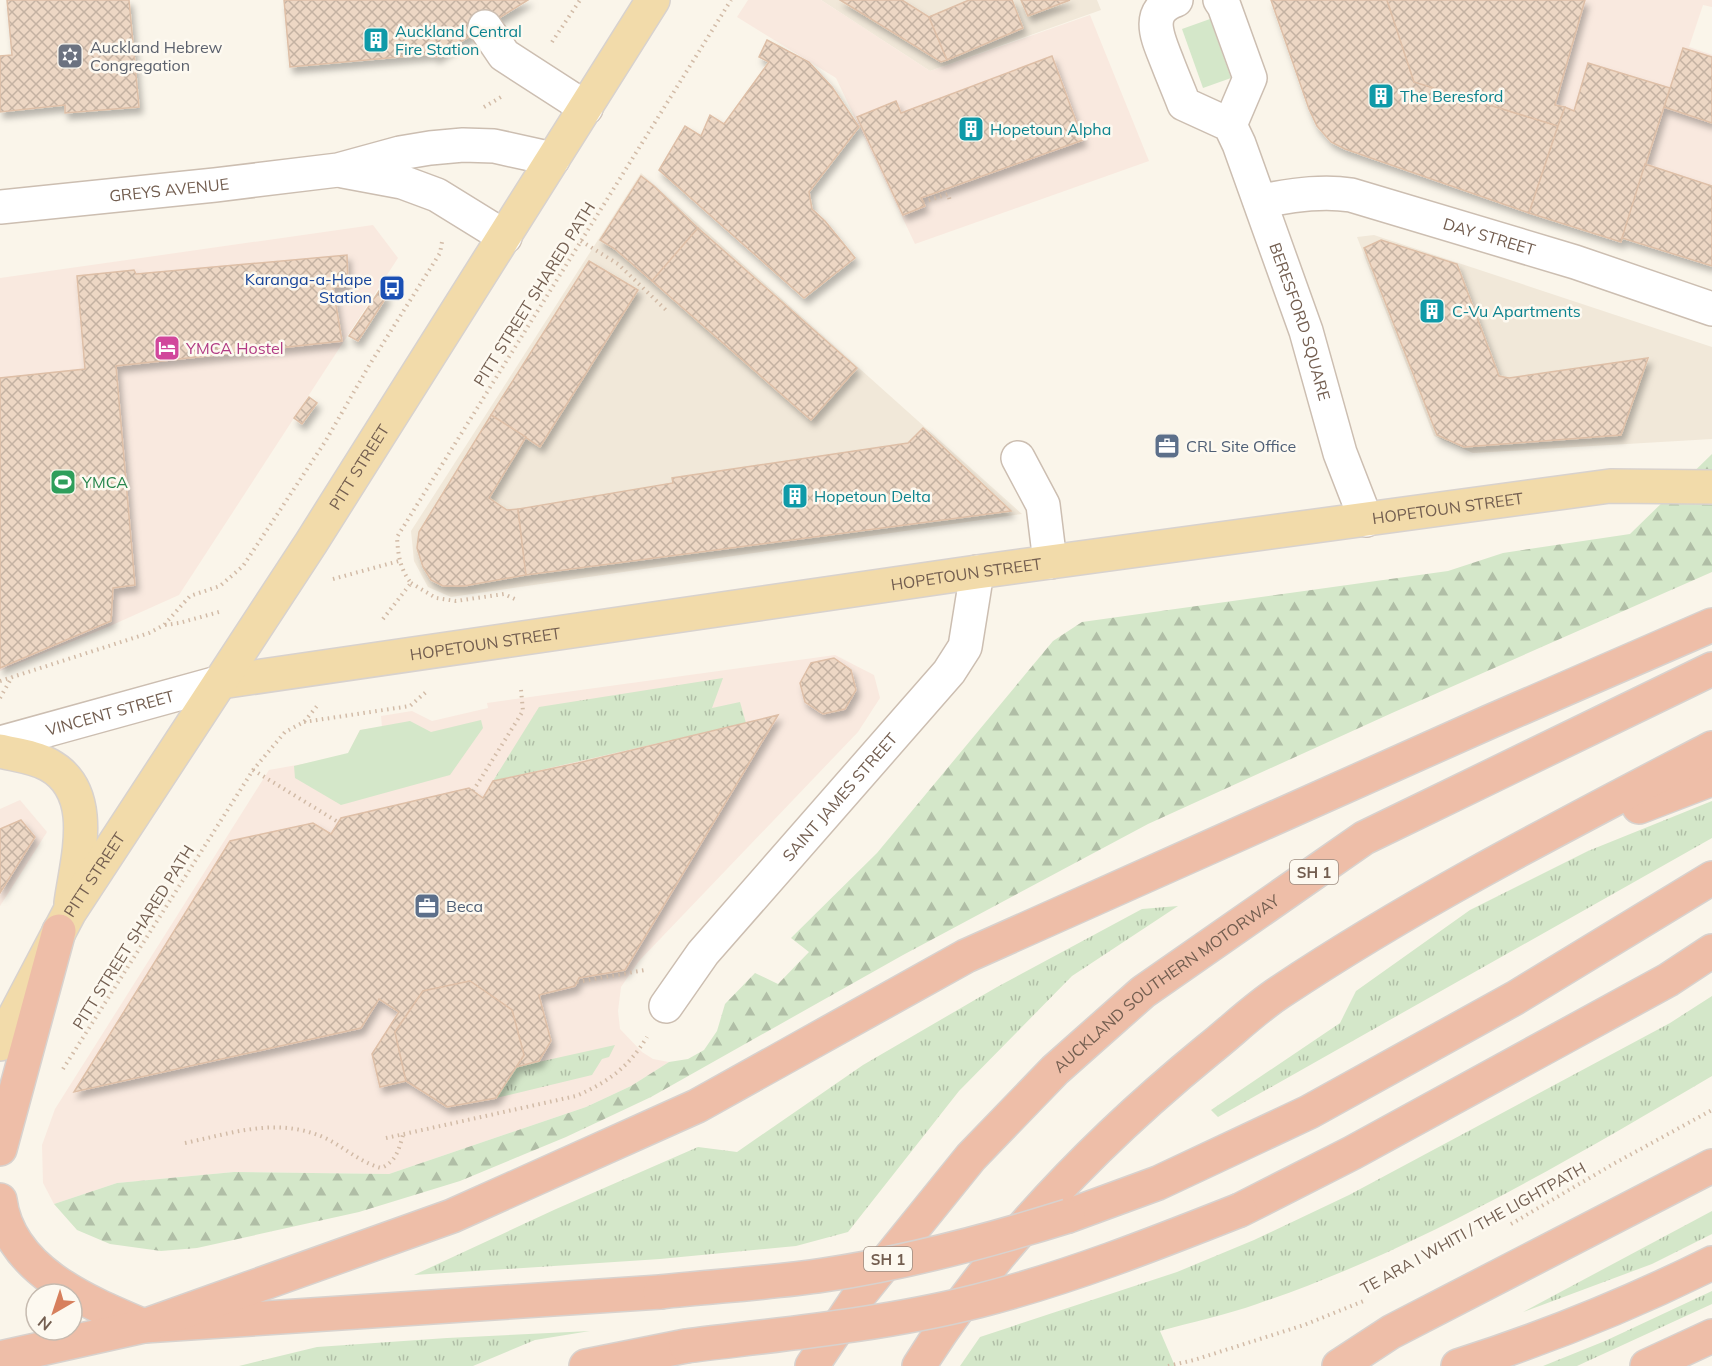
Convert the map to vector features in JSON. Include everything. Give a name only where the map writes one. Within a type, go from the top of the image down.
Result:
[{"type":"highway","points":[[0,1358],[144,1326],[452,1216],[697,1106],[966,956],[1490,722],[1712,626]]},
{"type":"highway","name":"AUCKLAND SOUTHERN MOTORWAY","points":[[812,1366],[861,1293],[971,1157],[1054,1070],[1143,992],[1364,838],[1712,669]]},
{"type":"highway","points":[[920,1366],[936,1338],[1003,1251],[1094,1150],[1184,1070],[1277,993],[1484,867],[1712,748]]},
{"type":"highway","points":[[1484,867],[1712,778]]},
{"type":"highway","points":[[0,1200],[8,1229],[18,1246],[36,1267],[99,1307],[144,1326],[660,1292],[824,1275],[914,1258],[990,1239],[1068,1216],[1158,1183],[1309,1112],[1515,998],[1712,878]]},
{"type":"highway","points":[[0,1149],[64,922]]},
{"type":"highway","points":[[586,1366],[686,1346],[863,1324],[978,1301],[1118,1258],[1240,1210],[1352,1153],[1668,980],[1712,951]]},
{"type":"highway","points":[[1339,1366],[1391,1332],[1712,1166]]},
{"type":"highway","points":[[1458,1366],[1521,1346],[1642,1296],[1712,1263]]},
{"type":"highway","points":[[1647,1366],[1712,1336]]},
{"type":"main road","name":"PITT STREET","points":[[0,1044],[64,922],[221,682],[653,0]]},
{"type":"main road","name":"HOPETOUN STREET","points":[[221,682],[977,572],[1610,486],[1712,487]]},
{"type":"main road","points":[[0,751],[50,765],[71,784],[78,802],[81,830],[64,922]]},
{"type":"main road","name":"PITT STREET","points":[[0,999],[64,922]]},
{"type":"street","points":[[1176,0],[1165,4],[1159,13],[1155,32],[1184,104],[1230,125],[1250,78],[1220,0]]},
{"type":"street","points":[[485,27],[504,55],[586,108]]},
{"type":"street","name":"BERESFORD SQUARE","points":[[1230,125],[1306,330],[1340,453],[1366,520]]},
{"type":"street","name":"GREYS AVENUE","points":[[0,207],[338,170],[400,153],[463,145],[494,146],[554,159]]},
{"type":"street","name":"GREYS AVENUE","points":[[338,170],[402,182],[437,195],[505,237]]},
{"type":"street","name":"DAY STREET","points":[[1260,201],[1311,192],[1351,195],[1575,262],[1712,309]]},
{"type":"street","points":[[1018,458],[1043,505],[1050,562]]},
{"type":"street","name":"SAINT JAMES STREET","points":[[666,1006],[699,960],[949,672],[965,647],[977,572]]},
{"type":"street","name":"VINCENT STREET","points":[[0,743],[221,682]]},
{"type":"path","name":"PITT STREET SHARED PATH","points":[[399,561],[397,537],[731,0]]},
{"type":"path","points":[[923,202],[948,194],[950,201]]},
{"type":"path","points":[[0,681],[149,633],[164,625],[190,596],[220,586],[243,566],[325,442],[370,364],[440,253],[442,238]]},
{"type":"path","points":[[581,241],[618,264],[667,311]]},
{"type":"path","points":[[377,567],[399,561],[403,573],[411,583],[436,598],[456,601],[504,594]]},
{"type":"path","points":[[396,603],[411,583]]},
{"type":"path","points":[[164,625],[179,623]]},
{"type":"path","points":[[0,698],[12,677]]},
{"type":"path","points":[[472,791],[523,711],[521,690]]},
{"type":"path","points":[[304,722],[410,706]]},
{"type":"path","name":"PITT STREET SHARED PATH","points":[[58,1077],[254,770],[285,732],[304,722],[316,707]]},
{"type":"path","points":[[254,770],[338,822]]},
{"type":"path","points":[[577,982],[699,960]]},
{"type":"path","points":[[386,1138],[576,1096],[597,1087],[627,1066],[666,1006]]},
{"type":"path","name":"TE ARA I WHITI / THE LIGHTPATH","points":[[1503,1228],[1712,1110]]},
{"type":"path","points":[[185,1143],[263,1126],[301,1129],[325,1138],[381,1168],[393,1160],[403,1135]]},
{"type":"path","name":"TE ARA I WHITI / THE LIGHTPATH","points":[[1168,1366],[1304,1325],[1368,1299]]},
{"type":"shaded area","points":[[748,0],[821,0],[930,71],[1090,15],[1149,161],[915,244],[836,78],[737,17]]},
{"type":"shaded area","points":[[821,0],[1097,0],[1101,10],[930,71]]},
{"type":"shaded area","points":[[1271,0],[1712,0],[1712,7],[1703,5],[1689,47],[1712,55],[1712,266]]},
{"type":"shaded area","points":[[641,173],[1022,514],[451,597],[428,587],[414,561],[411,531]]},
{"type":"shaded area","points":[[373,225],[398,258],[179,595],[0,671],[0,278]]},
{"type":"shaded area","points":[[1374,235],[1712,347],[1712,439],[1473,453],[1434,436],[1357,237]]},
{"type":"shaded area","points":[[835,655],[874,675],[880,698],[858,732],[639,961],[621,987],[618,1011],[620,1029],[642,1052],[653,1059],[669,1062],[631,1086],[586,1107],[389,1174],[234,1172],[117,1183],[54,1204],[43,1183],[42,1145],[55,1109],[269,770],[347,756],[360,730],[382,727],[381,716],[412,711],[432,721],[488,708],[487,703]]},
{"type":"shaded area","points":[[20,800],[47,832],[0,906],[0,809]]},
{"type":"green space","points":[[1210,19],[1231,78],[1203,88],[1182,29]]},
{"type":"green space","points":[[1712,454],[1712,572],[1392,713],[1148,824],[903,955],[651,1097],[566,1137],[460,1181],[359,1212],[197,1248],[161,1251],[110,1244],[77,1230],[54,1204],[117,1183],[234,1172],[389,1174],[586,1107],[631,1086],[669,1062],[688,1059],[704,1050],[717,1031],[725,1004],[755,973],[778,984],[809,952],[791,938],[877,853],[1053,641],[1082,622],[1448,571],[1503,553],[1630,534]]},
{"type":"green space","points":[[723,678],[712,708],[740,702],[746,723],[493,781],[539,707]]},
{"type":"green space","points":[[481,720],[483,728],[450,775],[341,805],[295,778],[294,766],[348,753],[360,730],[410,721],[431,732]]},
{"type":"green space","points":[[1712,801],[1712,838],[1218,1117],[1211,1110],[1340,1023],[1356,991],[1470,910],[1588,851]]},
{"type":"green space","points":[[1178,906],[1072,976],[959,1091],[848,1232],[796,1246],[660,1259],[414,1275],[556,1209],[698,1147],[737,1152],[863,1065],[997,987],[1142,909]]},
{"type":"green space","points":[[1712,996],[1712,1076],[1603,1140],[1490,1202],[1375,1258],[1257,1304],[1160,1331],[1175,1366],[960,1366],[980,1337],[1177,1272],[1254,1240],[1349,1195],[1670,1023]]},
{"type":"green space","points":[[615,1045],[609,1057],[602,1059],[592,1075],[496,1098],[516,1067]]},
{"type":"green space","points":[[1712,1211],[1712,1234],[1652,1264],[1523,1312]]},
{"type":"green space","points":[[1712,1291],[1712,1304],[1577,1366],[1543,1366],[1605,1341]]},
{"type":"green space","points":[[590,1331],[535,1340],[473,1366],[239,1366],[317,1347]]},
{"type":"building","name":"Auckland Hebrew Congregation","points":[[7,0],[129,0],[139,107],[65,113],[65,105],[0,112],[0,56],[12,55]]},
{"type":"building","name":"Auckland Central Fire Station","points":[[284,0],[528,0],[436,57],[432,54],[290,67]]},
{"type":"building","points":[[840,0],[902,0],[929,17],[947,60],[941,62]]},
{"type":"building","points":[[969,0],[1012,0],[1023,28],[947,60],[929,17]]},
{"type":"building","points":[[1021,0],[1070,0],[1028,16]]},
{"type":"building","name":"The Beresford","points":[[1271,0],[1387,0],[1414,82],[1558,126],[1529,213],[1345,149],[1331,142],[1317,126],[1309,109]]},
{"type":"building","points":[[1387,0],[1585,0],[1555,105],[1565,107],[1558,126],[1414,82]]},
{"type":"building","points":[[767,40],[809,62],[832,87],[859,127],[809,192],[812,209],[825,221],[855,258],[804,298],[659,170],[685,126],[701,136],[710,115],[724,124],[769,62],[759,57]]},
{"type":"building","points":[[1683,48],[1712,57],[1712,123],[1664,107]]},
{"type":"building","name":"Hopetoun Alpha","points":[[1052,56],[1083,140],[921,198],[925,206],[903,215],[857,117],[896,101],[901,113]]},
{"type":"building","points":[[1588,63],[1670,88],[1621,242],[1529,213],[1565,107],[1574,111]]},
{"type":"building","points":[[1645,164],[1712,186],[1712,266],[1622,238]]},
{"type":"building","points":[[641,176],[698,228],[652,281],[615,249],[600,240]]},
{"type":"building","points":[[698,228],[857,368],[811,420],[652,281]]},
{"type":"building","name":"C-Vu Apartments","points":[[1381,240],[1457,264],[1499,376],[1509,378],[1648,358],[1621,435],[1464,447],[1437,435],[1364,248]]},
{"type":"building","name":"YMCA","points":[[347,255],[348,286],[333,287],[342,341],[116,366],[135,585],[113,588],[111,621],[0,668],[0,378],[85,369],[77,276],[134,270],[136,274]]},
{"type":"building","points":[[589,261],[638,290],[540,447],[491,415]]},
{"type":"building","points":[[379,291],[387,296],[358,341],[349,336]]},
{"type":"building","points":[[309,397],[317,403],[302,424],[294,418]]},
{"type":"building","points":[[491,415],[526,437],[489,498],[507,510],[518,509],[526,575],[464,586],[443,586],[431,580],[423,567],[417,548],[419,532]]},
{"type":"building","name":"Hopetoun Delta","points":[[923,428],[1011,511],[526,575],[518,509],[673,483],[672,478],[908,443]]},
{"type":"building","points":[[834,658],[851,670],[856,690],[845,709],[823,714],[805,702],[800,683],[811,663]]},
{"type":"building","name":"Beca","points":[[778,715],[625,970],[579,978],[575,986],[539,995],[551,1041],[539,1061],[516,1067],[524,1055],[512,1010],[470,981],[423,991],[395,1032],[406,1081],[380,1087],[372,1054],[399,1012],[379,999],[361,1028],[74,1092],[230,841],[313,823],[331,834],[341,818],[469,788],[483,798],[493,781]]},
{"type":"building","points":[[21,820],[35,837],[0,893],[0,829]]},
{"type":"building","points":[[470,981],[512,1010],[524,1055],[496,1098],[447,1107],[406,1081],[395,1032],[423,991]]},
{"type":"place","name":"Auckland Central Fire Station","points":[[376,40]]},
{"type":"place","name":"Auckland Hebrew Congregation","points":[[70,56]]},
{"type":"place","name":"The Beresford","points":[[1381,96]]},
{"type":"place","name":"Hopetoun Alpha","points":[[971,129]]},
{"type":"place","name":"Karanga-a-Hape Station","points":[[392,288]]},
{"type":"place","name":"C-Vu Apartments","points":[[1432,311]]},
{"type":"place","name":"YMCA Hostel","points":[[167,348]]},
{"type":"place","name":"CRL Site Office","points":[[1167,446]]},
{"type":"place","name":"YMCA","points":[[63,482]]},
{"type":"place","name":"Hopetoun Delta","points":[[795,496]]},
{"type":"place","name":"Beca","points":[[427,906]]}]
